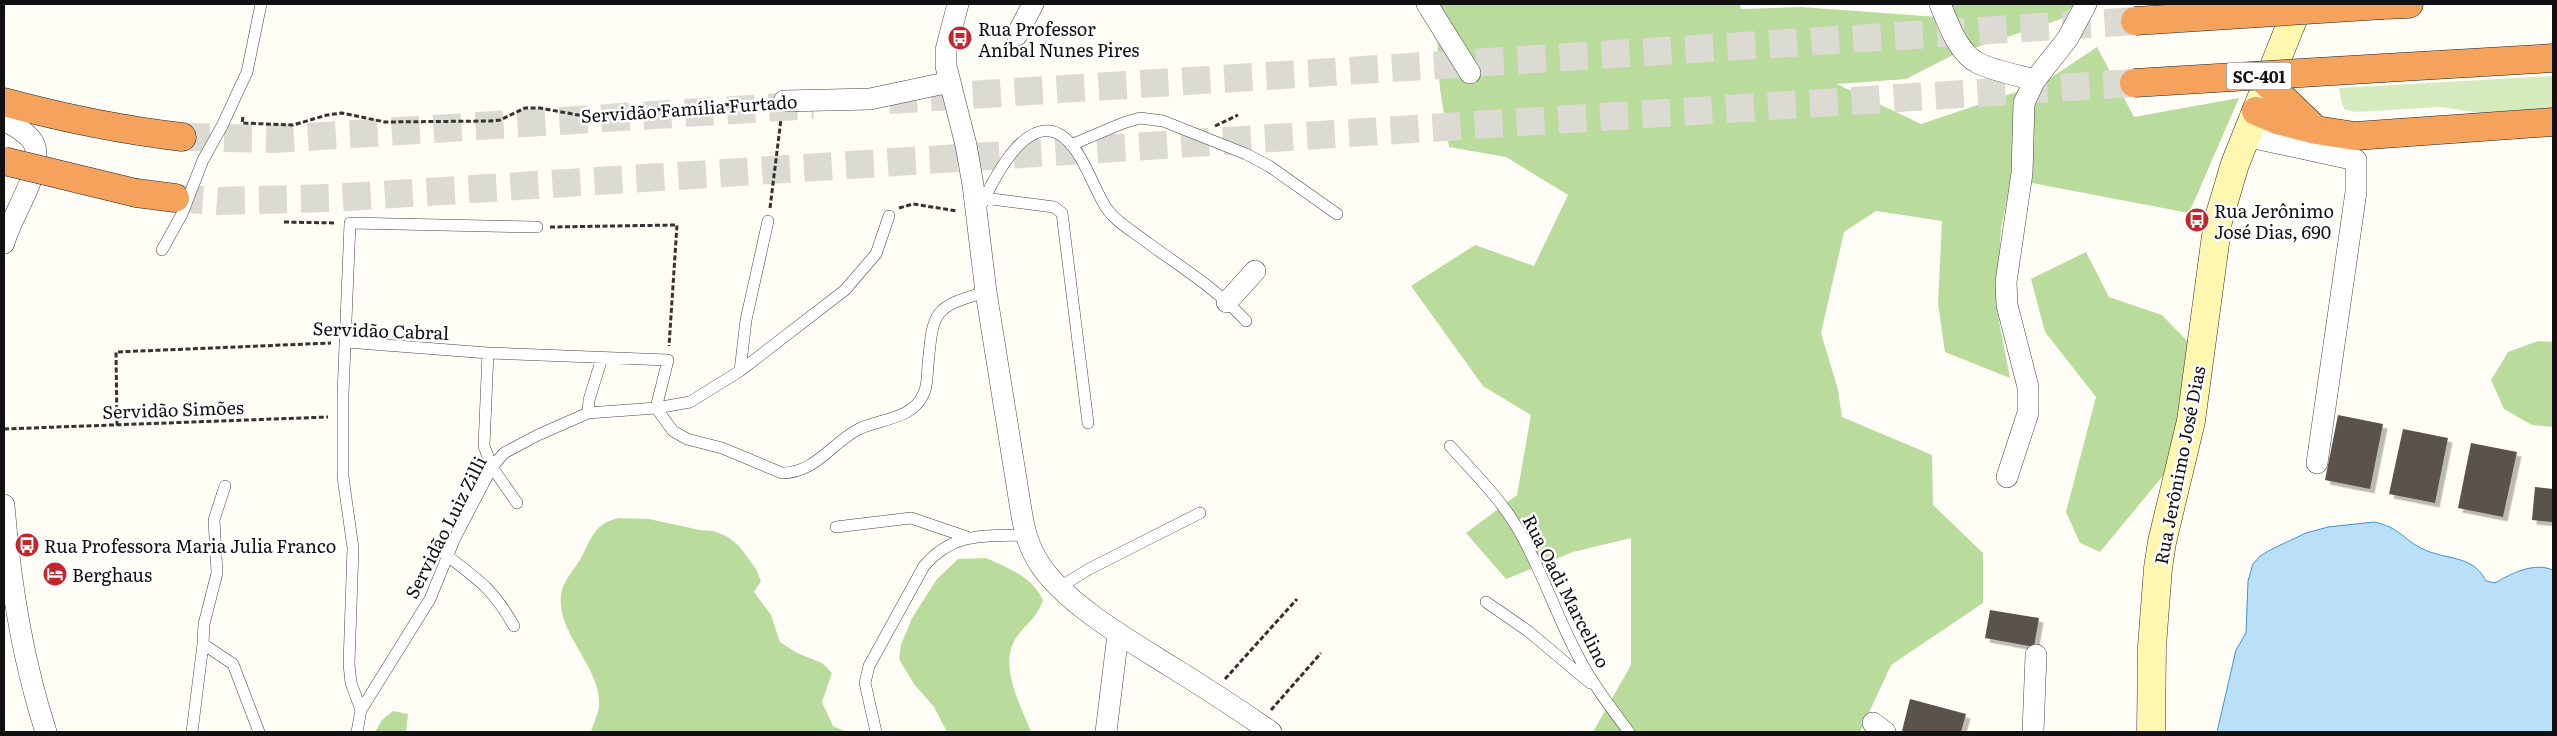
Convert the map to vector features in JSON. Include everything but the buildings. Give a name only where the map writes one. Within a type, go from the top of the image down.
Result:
[{"type":"highway","points":[[2135,21],[2396,5]]},
{"type":"highway","name":"SC-401","points":[[2134,83],[2553,58]]},
{"type":"highway","points":[[2267,82],[2316,130]]},
{"type":"highway","points":[[4,102],[53,116],[140,132],[182,137]]},
{"type":"highway","points":[[2256,111],[2316,130],[2356,148],[2553,122]]},
{"type":"highway","points":[[4,161],[136,192],[175,198]]},
{"type":"main road","name":"Rua Jerônimo José Dias","points":[[2151,732],[2152,646],[2162,542],[2191,421],[2218,221],[2245,136],[2299,4]]},
{"type":"street","points":[[958,4],[946,50],[946,66],[981,206],[986,292],[1025,535],[1039,564],[1060,587],[1118,634],[1213,692],[1265,728]]},
{"type":"street","points":[[1017,36],[1033,4]]},
{"type":"street","points":[[1427,4],[1470,73]]},
{"type":"street","points":[[1940,4],[1955,37],[1969,56],[1978,63],[2035,80]]},
{"type":"street","points":[[2007,478],[2028,413],[2028,387],[2007,305],[2006,282],[2022,174],[2024,102],[2035,80],[2068,38],[2086,4]]},
{"type":"street","name":"Servidão Família Furtado","points":[[784,101],[870,99],[950,82]]},
{"type":"street","points":[[4,120],[19,129],[33,143],[38,158],[35,169],[7,230],[4,242]]},
{"type":"street","points":[[2245,136],[2356,148],[2356,192],[2317,463]]},
{"type":"street","points":[[1227,302],[1255,271]]},
{"type":"street","points":[[4,505],[8,548],[24,656],[46,732]]},
{"type":"street","points":[[1106,732],[1118,634]]},
{"type":"street","points":[[2033,732],[2036,656]]},
{"type":"lane","points":[[162,250],[182,214],[203,160],[222,126],[247,72],[261,4]]},
{"type":"lane","points":[[1071,145],[1123,123],[1140,118],[1163,121],[1246,154],[1269,166],[1337,214]]},
{"type":"lane","points":[[1088,423],[1062,213],[1054,207],[981,206],[1001,169],[1022,142],[1030,136],[1049,131],[1060,134],[1071,145],[1092,179],[1099,196],[1114,218],[1227,302],[1246,321]]},
{"type":"lane","name":"Servidão Luiz Zilli","points":[[357,732],[361,710],[430,599],[446,555],[492,467],[504,452],[588,413],[656,408],[690,402],[740,371],[845,290],[876,254],[889,216]]},
{"type":"lane","points":[[740,371],[746,320],[768,220]]},
{"type":"lane","points":[[361,710],[352,683],[349,664],[353,548],[343,477],[350,223],[537,227]]},
{"type":"lane","points":[[668,360],[656,408],[673,431],[687,438],[722,448],[782,473],[793,473],[826,455],[858,429],[893,418],[913,406],[923,397],[927,384],[932,326],[937,315],[953,302],[986,292]]},
{"type":"lane","name":"Servidão Cabral","points":[[346,342],[488,352],[668,360]]},
{"type":"lane","points":[[488,352],[484,446],[492,467],[517,503]]},
{"type":"lane","points":[[588,413],[589,400],[602,358]]},
{"type":"lane","name":"Rua Oadi Marcelino","points":[[1450,446],[1504,507],[1517,527],[1536,560],[1578,656],[1597,688],[1630,732]]},
{"type":"lane","points":[[192,732],[204,624],[217,573],[214,520],[225,486]]},
{"type":"lane","points":[[1060,587],[1089,569],[1200,513]]},
{"type":"lane","points":[[836,528],[911,518],[968,537],[1025,535]]},
{"type":"lane","points":[[876,732],[865,683],[869,666],[924,566],[934,554],[968,537]]},
{"type":"lane","points":[[446,555],[487,586],[501,603],[514,626]]},
{"type":"lane","points":[[1486,602],[1528,631],[1597,688]]},
{"type":"lane","points":[[203,644],[233,664],[259,732]]},
{"type":"path","name":"Servidão Família Furtado","points":[[243,114],[242,123],[272,125],[293,125],[342,113],[385,122],[490,121],[500,120],[525,108],[540,108],[578,115],[784,101]]},
{"type":"path","points":[[768,220],[784,101]]},
{"type":"path","points":[[889,216],[894,210],[913,204],[981,206]]},
{"type":"path","points":[[284,222],[350,223]]},
{"type":"path","points":[[537,227],[677,225],[668,360]]},
{"type":"path","name":"Servidão Cabral","points":[[117,425],[116,352],[346,342]]},
{"type":"path","name":"Servidão Simões","points":[[4,429],[344,417]]},
{"type":"path","points":[[1213,692],[1297,599]]},
{"type":"path","points":[[1265,728],[1321,653]]},
{"type":"green space","points":[[1430,4],[1740,4],[1741,9],[1801,7],[1938,17],[1937,4],[2075,4],[2061,19],[1953,55],[1906,79],[1837,84],[1921,124],[2043,83],[2097,47],[2134,117],[2239,98],[2189,213],[2011,179],[2001,229],[1996,305],[2010,378],[1945,352],[1938,304],[1942,221],[1876,211],[1844,232],[1821,333],[1838,390],[1842,417],[1932,455],[1933,505],[1983,553],[1983,603],[1891,665],[1860,732],[1593,732],[1631,665],[1631,538],[1573,552],[1506,579],[1466,533],[1517,495],[1531,415],[1483,386],[1411,286],[1475,245],[1534,266],[1568,195],[1506,157],[1449,147],[1440,89],[1436,17]]},
{"type":"green space","points":[[2553,76],[2553,108],[2482,113],[2440,107],[2356,112],[2345,110],[2339,88]]},
{"type":"green space","points":[[2086,252],[2109,297],[2162,315],[2191,345],[2176,460],[2100,552],[2080,543],[2066,512],[2096,397],[2045,332],[2031,279]]},
{"type":"green space","points":[[2538,341],[2553,342],[2553,427],[2532,425],[2504,409],[2491,380],[2508,352]]},
{"type":"green space","points":[[619,518],[649,519],[700,530],[714,531],[728,537],[739,546],[756,569],[761,581],[754,592],[771,615],[780,642],[797,653],[822,663],[832,673],[822,702],[833,726],[847,732],[591,732],[599,706],[598,691],[593,676],[569,632],[563,617],[561,602],[563,587],[596,531],[605,523]]},
{"type":"green space","points":[[986,558],[1026,579],[1043,600],[1034,617],[1016,638],[1009,660],[1013,685],[1031,732],[947,732],[934,707],[914,684],[899,659],[901,645],[912,618],[937,579],[958,559]]},
{"type":"green space","points":[[393,711],[408,714],[406,732],[375,732],[382,720]]},
{"type":"water","points":[[2374,522],[2390,527],[2425,550],[2470,564],[2480,571],[2486,581],[2495,583],[2516,572],[2531,568],[2538,567],[2553,570],[2553,732],[2217,732],[2236,650],[2246,633],[2248,581],[2253,564],[2260,556],[2306,533],[2328,527]]},
{"type":"tunnel","points":[[889,100],[2135,21]]},
{"type":"tunnel","points":[[175,198],[218,201],[332,198],[2134,83]]},
{"type":"tunnel","points":[[182,137],[274,139],[813,105]]},
{"type":"place","name":"Rua Professor Aníbal Nunes Pires","points":[[960,38]]},
{"type":"place","name":"Rua Jerônimo José Dias, 690","points":[[2197,220]]},
{"type":"place","name":"Rua Professora Maria Julia Franco","points":[[27,545]]},
{"type":"place","name":"Berghaus","points":[[55,574]]}]
